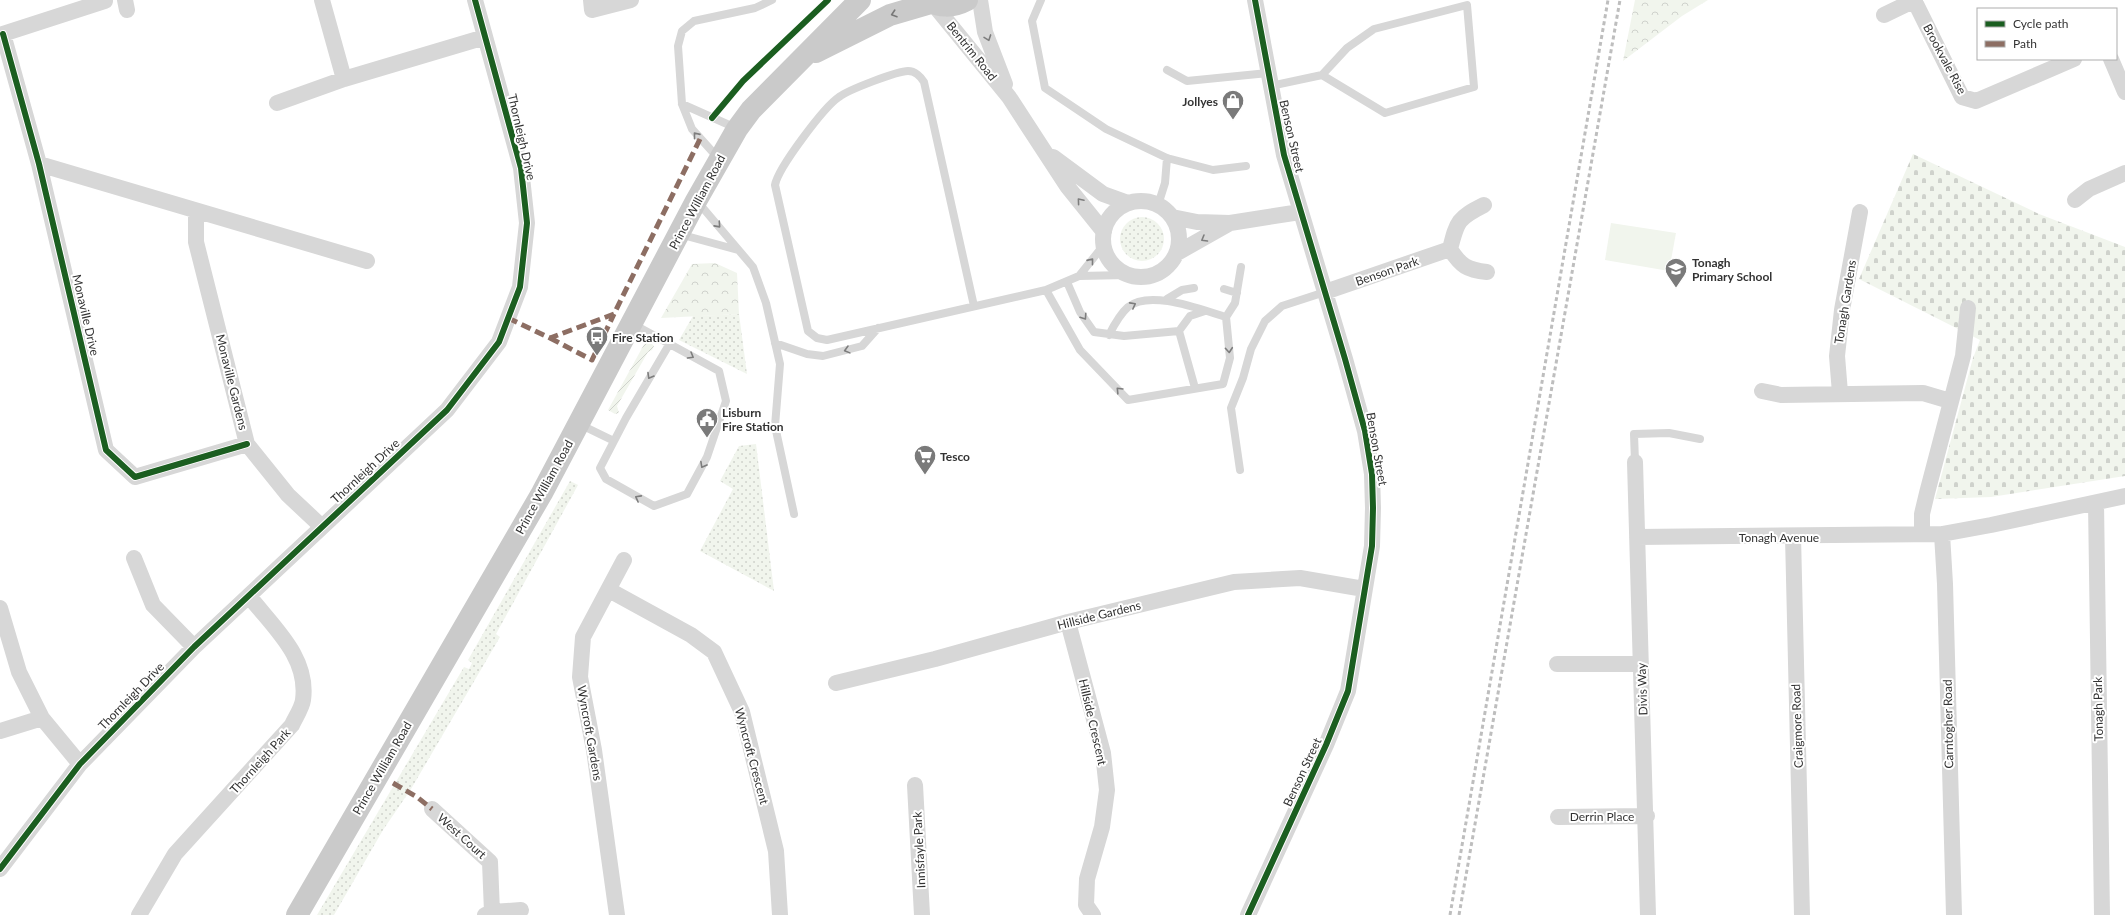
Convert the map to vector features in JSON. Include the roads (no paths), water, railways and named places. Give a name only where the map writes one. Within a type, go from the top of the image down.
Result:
[{"type":"main road","name":"Prince William Road","points":[[297,915],[538,500],[696,201],[737,129],[751,110],[860,0]]},
{"type":"main road","name":"Prince William Road","points":[[794,65],[826,46],[890,15],[930,3],[947,7],[967,0]]},
{"type":"street","points":[[322,0],[344,79]]},
{"type":"street","name":"Thornleigh Drive","points":[[0,869],[80,764],[194,647],[321,526],[447,410],[499,342],[520,286],[527,223],[521,168],[475,0]]},
{"type":"street","points":[[591,0],[592,10],[631,0]]},
{"type":"street","name":"Bentrim Road","points":[[980,0],[986,32],[1010,97]]},
{"type":"street","name":"Benson Street","points":[[1248,915],[1342,709],[1348,691],[1372,546],[1372,474],[1365,431],[1284,155],[1255,0]]},
{"type":"street","points":[[1884,15],[1915,0]]},
{"type":"street","name":"Brookvale Rise","points":[[1915,0],[1962,97],[1976,101],[2072,60]]},
{"type":"street","name":"Monaville Drive","points":[[105,1],[1,35],[39,164],[106,450],[135,477],[248,444]]},
{"type":"street","name":"Bentrim Road","points":[[930,3],[1010,97],[1103,239]]},
{"type":"street","points":[[277,103],[344,79],[485,37]]},
{"type":"street","points":[[2111,60],[2125,92]]},
{"type":"street","name":"Bentrim Road","points":[[1042,148],[1103,194],[1128,203]]},
{"type":"street","points":[[39,164],[367,261]]},
{"type":"street","points":[[2075,200],[2089,189],[2125,173]]},
{"type":"street","points":[[1177,253],[1179,234],[1172,217],[1158,205],[1148,202],[1128,203],[1117,210],[1108,220],[1103,239],[1108,258],[1116,268],[1127,275],[1139,278],[1151,277],[1166,268],[1177,253],[1230,223]]},
{"type":"street","points":[[1484,205],[1465,214],[1456,226],[1450,249],[1458,262],[1472,271],[1487,272]]},
{"type":"street","name":"Monaville Gardens","points":[[196,211],[196,242],[248,444],[288,495],[321,526]]},
{"type":"street","points":[[1172,217],[1197,222],[1230,223],[1300,212]]},
{"type":"street","name":"Tonagh Gardens","points":[[1840,393],[1837,356],[1842,310],[1860,212]]},
{"type":"street","name":"Benson Park","points":[[1325,292],[1450,249]]},
{"type":"street","points":[[1922,534],[1922,514],[1927,492],[1963,356],[1967,332],[1968,308]]},
{"type":"street","points":[[1762,391],[1781,395],[1923,393],[1950,401]]},
{"type":"street","name":"Divis Way","points":[[1634,462],[1648,915]]},
{"type":"street","name":"Tonagh Avenue","points":[[1637,537],[1942,534],[2125,496]]},
{"type":"street","name":"Tonagh Park","points":[[2096,503],[2102,915]]},
{"type":"street","name":"Carntogher Road","points":[[1942,534],[1945,584],[1954,915]]},
{"type":"street","name":"Craigmore Road","points":[[1793,536],[1802,915]]},
{"type":"street","points":[[134,558],[154,606],[194,647]]},
{"type":"street","name":"Wyncroft Gardens","points":[[617,915],[594,750],[580,677],[583,637],[624,560]]},
{"type":"street","name":"Hillside Gardens","points":[[836,683],[936,659],[1068,622],[1234,582],[1300,578],[1364,589]]},
{"type":"street","name":"Wyncroft Crescent","points":[[609,590],[692,635],[714,652],[742,712],[776,852],[780,915]]},
{"type":"street","name":"Thornleigh Park","points":[[139,915],[175,854],[292,725],[304,701],[303,673],[295,653],[249,596]]},
{"type":"street","points":[[0,608],[19,672],[42,718],[80,764]]},
{"type":"street","name":"Hillside Crescent","points":[[1068,622],[1103,753],[1107,790],[1102,827],[1087,879],[1086,905],[1093,915]]},
{"type":"street","points":[[1558,664],[1641,664]]},
{"type":"street","points":[[0,731],[42,718]]},
{"type":"street","name":"Innisfayle Park","points":[[915,785],[922,915]]},
{"type":"street","name":"West Court","points":[[432,809],[490,862],[488,914]]},
{"type":"street","name":"Derrin Place","points":[[1558,817],[1646,816]]},
{"type":"street","points":[[488,914],[521,910]]},
{"type":"lane","points":[[719,160],[692,129],[682,104],[678,46],[682,31],[694,21],[755,8],[772,0]]},
{"type":"lane","points":[[1041,0],[1032,21],[1045,88],[1106,129],[1167,158],[1213,170],[1246,166]]},
{"type":"lane","points":[[1167,70],[1188,81],[1269,79],[1322,75],[1385,113],[1474,87],[1467,5],[1374,29],[1347,48],[1322,75]]},
{"type":"lane","points":[[974,306],[924,82],[920,76],[908,71],[898,73],[848,92],[832,103],[780,170],[775,185],[808,330],[817,338],[827,340],[1046,290],[1079,276],[1127,275]]},
{"type":"lane","points":[[682,104],[737,129]]},
{"type":"lane","points":[[1158,205],[1165,183],[1167,158]]},
{"type":"lane","points":[[696,201],[753,267],[766,303],[780,364],[775,426],[794,514]]},
{"type":"lane","points":[[679,234],[738,250]]},
{"type":"lane","points":[[1079,276],[1103,239]]},
{"type":"lane","points":[[1046,290],[1080,350],[1128,400],[1223,384],[1230,358],[1226,317],[1235,303],[1241,267]]},
{"type":"lane","points":[[1067,282],[1080,312],[1094,332],[1124,336],[1179,331],[1190,316],[1205,311]]},
{"type":"lane","points":[[1167,299],[1182,290],[1194,288]]},
{"type":"lane","points":[[1224,289],[1237,293]]},
{"type":"lane","points":[[1240,470],[1231,408],[1243,378],[1251,349],[1265,321],[1282,306],[1325,292]]},
{"type":"lane","points":[[1109,335],[1129,307],[1138,302],[1167,299],[1226,317]]},
{"type":"lane","points":[[632,324],[670,343],[719,371],[726,401],[708,457],[687,494],[654,506],[606,479],[600,468],[670,343]]},
{"type":"lane","points":[[775,343],[807,354],[824,356],[862,346],[878,328]]},
{"type":"lane","points":[[1179,331],[1195,388]]},
{"type":"lane","points":[[579,424],[614,441]]},
{"type":"lane","points":[[1634,462],[1634,434],[1669,434],[1700,439]]},
{"type":"railway","points":[[1450,915],[1608,0]]},
{"type":"railway","points":[[1459,915],[1620,0]]},
{"type":"place","name":"Jollyes","points":[[1233,120]]},
{"type":"place","name":"Tonagh Primary School","points":[[1676,288]]},
{"type":"place","name":"Fire Station","points":[[597,356]]},
{"type":"place","name":"Lisburn Fire Station","points":[[707,438]]},
{"type":"place","name":"Tesco","points":[[925,476]]}]
